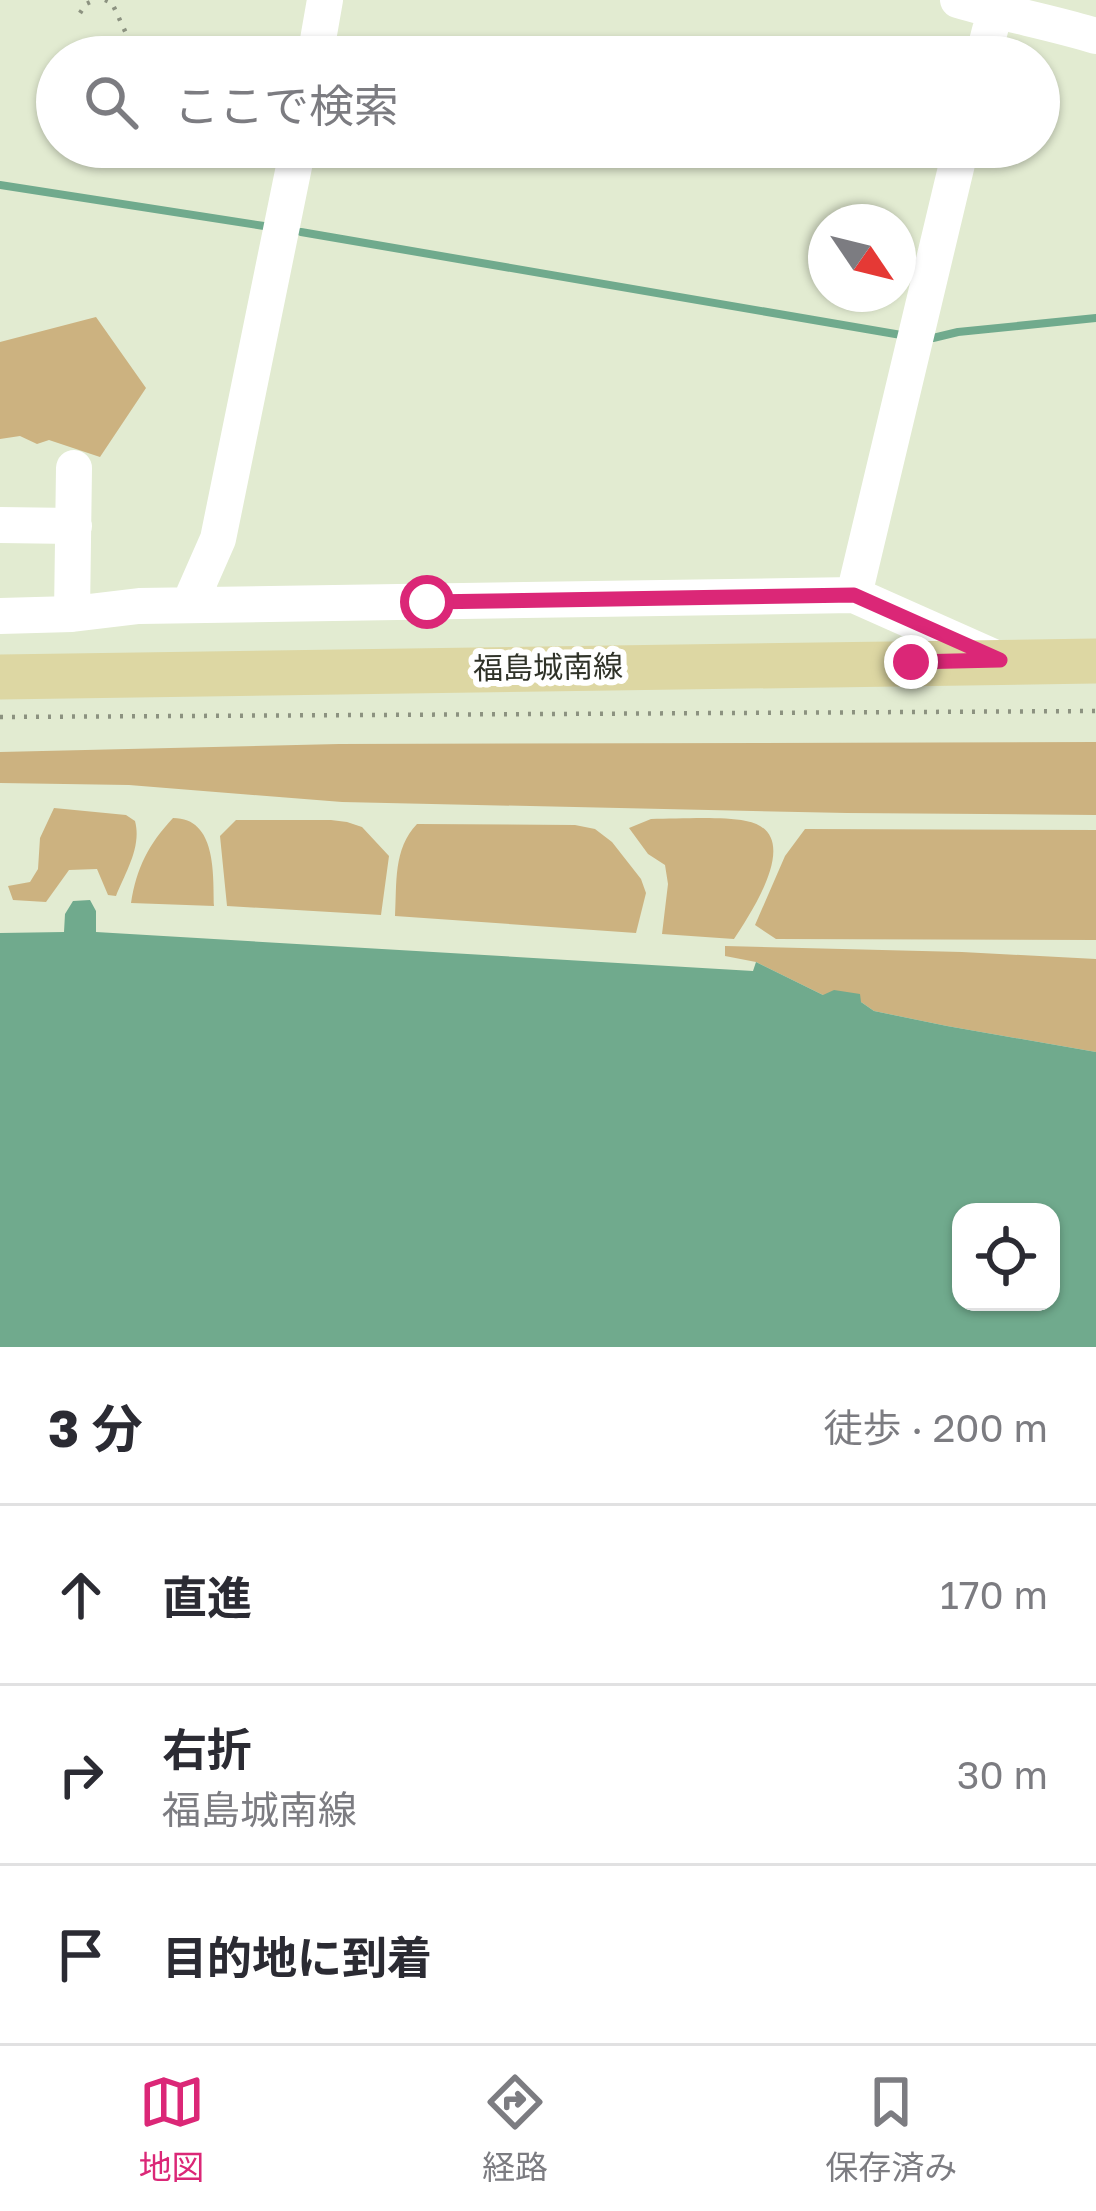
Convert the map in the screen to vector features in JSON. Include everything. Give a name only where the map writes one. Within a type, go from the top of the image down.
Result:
[{"type":"main road","name":"福島城南線","points":[[0,677],[1096,661]]},
{"type":"street","points":[[319,36],[325,0]]},
{"type":"street","points":[[958,0],[998,6],[1096,36]]},
{"type":"street","points":[[989,36],[998,6]]},
{"type":"street","points":[[189,605],[218,539],[294,168]]},
{"type":"street","points":[[854,595],[957,168]]},
{"type":"street","points":[[72,614],[74,468]]},
{"type":"street","points":[[0,525],[74,526]]},
{"type":"street","points":[[0,616],[139,606],[854,595],[1000,660]]},
{"type":"path","points":[[80,13],[95,0]]},
{"type":"path","points":[[105,0],[112,3],[127,36]]},
{"type":"path","points":[[0,717],[1096,711]]},
{"type":"shaded area","points":[[96,317],[146,388],[100,457],[49,440],[37,444],[20,436],[0,439],[0,342]]},
{"type":"shaded area","points":[[1096,742],[1096,815],[342,802],[129,785],[0,783],[0,752],[339,744]]},
{"type":"shaded area","points":[[54,808],[126,815],[135,821],[134,850],[116,896],[108,895],[97,869],[69,870],[46,902],[13,900],[8,886],[30,882],[38,869],[40,838]]},
{"type":"shaded area","points":[[173,818],[198,827],[205,838],[214,906],[131,903],[145,857]]},
{"type":"shaded area","points":[[651,819],[735,819],[763,828],[772,840],[769,874],[734,939],[662,934],[668,884],[665,865],[648,854],[629,828]]},
{"type":"shaded area","points":[[236,820],[331,820],[362,827],[389,856],[381,915],[227,906],[220,836]]},
{"type":"shaded area","points":[[417,824],[595,829],[612,842],[641,879],[646,893],[636,933],[395,916],[400,855]]},
{"type":"shaded area","points":[[805,829],[1096,830],[1096,940],[776,939],[755,925],[785,856]]},
{"type":"shaded area","points":[[90,900],[96,911],[96,932],[753,971],[756,962],[823,995],[834,990],[860,994],[861,1002],[874,1011],[1096,1052],[1096,1347],[0,1347],[0,933],[64,932],[65,914],[73,901]]},
{"type":"shaded area","points":[[725,946],[1096,959],[1096,1052],[874,1011],[861,1002],[823,995],[756,962],[725,956]]},
{"type":"waterway","points":[[0,185],[264,226]]},
{"type":"waterway","points":[[301,232],[907,336]]},
{"type":"waterway","points":[[933,338],[1096,318]]},
{"type":"route","points":[[427,602],[854,595],[1000,660],[911,662]]}]
